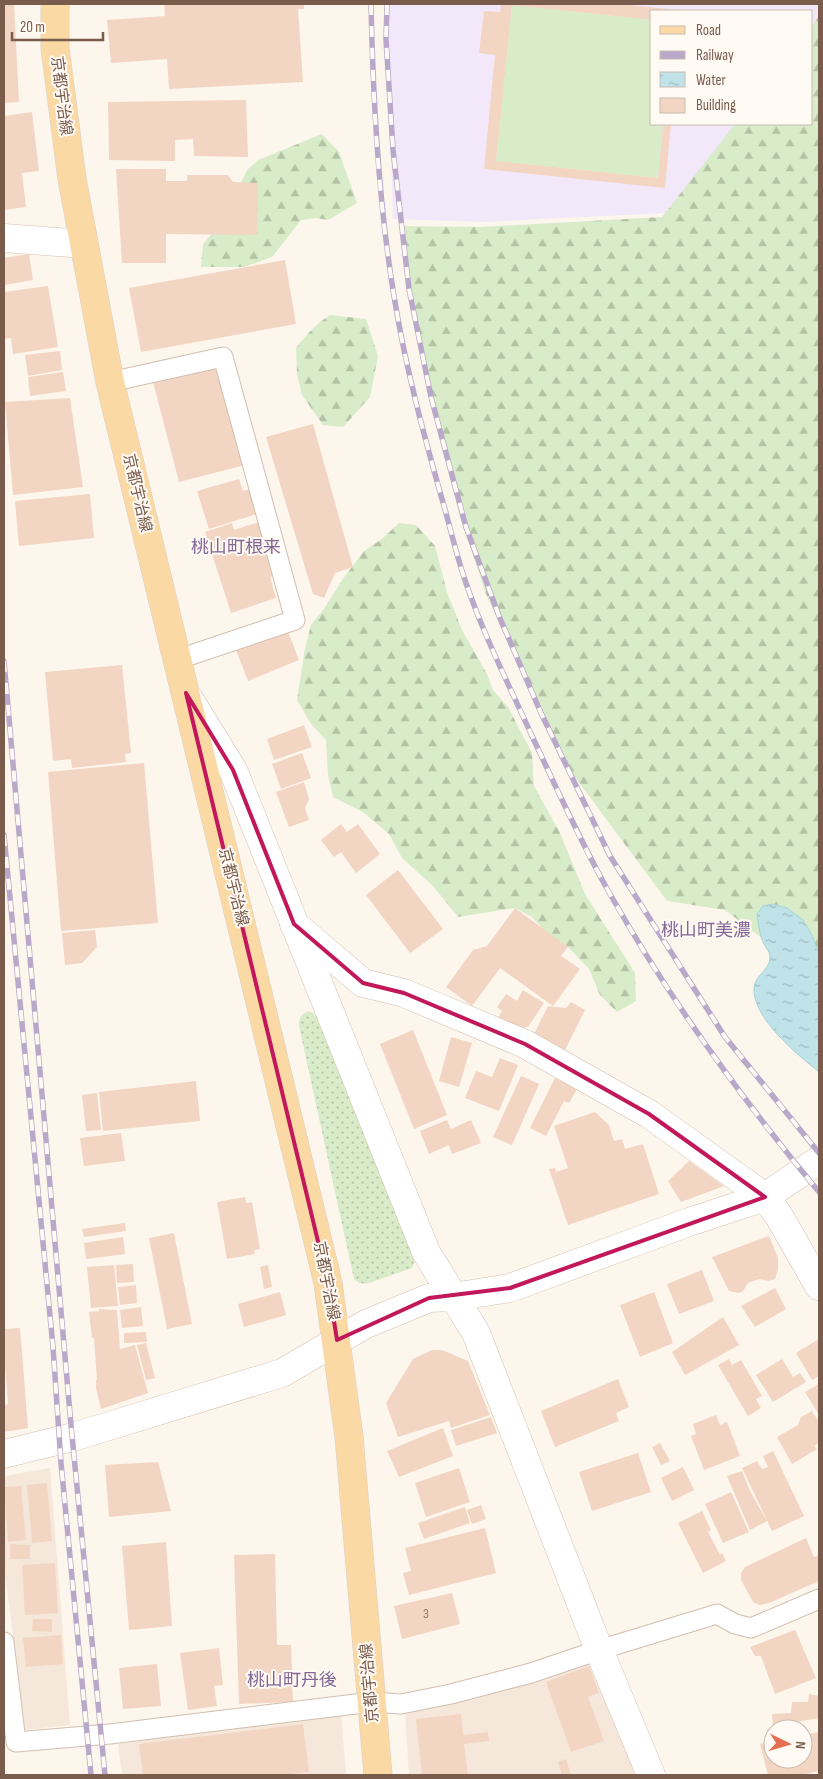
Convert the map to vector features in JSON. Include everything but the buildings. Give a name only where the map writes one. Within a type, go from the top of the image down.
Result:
[{"type":"main road","name":"京都宇治線","points":[[55,4],[55,48],[72,180],[110,382],[328,1283],[349,1438],[378,1775]]},
{"type":"street","points":[[4,238],[84,244]]},
{"type":"street","points":[[186,693],[233,770],[426,1252],[476,1333],[599,1650],[651,1775]]},
{"type":"street","points":[[294,924],[363,983],[404,993],[525,1044],[649,1114],[765,1197],[779,1216],[819,1286]]},
{"type":"street","points":[[4,1454],[73,1437],[282,1373],[366,1324],[429,1298],[453,1297],[510,1288],[689,1222],[765,1197],[819,1160]]},
{"type":"lane","points":[[110,382],[223,357],[295,620],[176,660]]},
{"type":"lane","points":[[4,1642],[16,1742],[110,1734],[372,1702],[401,1704],[451,1694],[531,1673],[718,1614],[735,1624],[751,1628],[819,1598]]},
{"type":"highlighted area","points":[[186,693],[233,770],[294,924],[363,983],[404,993],[525,1044],[649,1114],[765,1197],[510,1288],[429,1298],[337,1340],[328,1283]]},
{"type":"shaded area","points":[[387,4],[819,4],[819,18],[813,27],[813,10],[650,10],[650,125],[736,125],[667,213],[485,222],[393,219]]},
{"type":"shaded area","points":[[50,1468],[70,1725],[25,1730],[4,1566],[4,1476]]},
{"type":"shaded area","points":[[591,1661],[639,1775],[409,1775],[405,1710],[536,1682]]},
{"type":"shaded area","points":[[341,1713],[346,1775],[122,1775],[118,1744]]},
{"type":"green space","points":[[512,5],[650,20],[650,125],[663,125],[658,178],[496,161]]},
{"type":"green space","points":[[819,16],[819,982],[725,910],[667,901],[566,765],[527,686],[486,594],[460,516],[439,437],[422,357],[401,226],[480,227],[662,217],[734,125],[813,125],[813,25]]},
{"type":"green space","points":[[322,134],[339,152],[357,203],[328,220],[316,218],[301,220],[272,257],[244,267],[201,267],[203,244],[224,220],[247,170],[258,160]]},
{"type":"green space","points":[[330,315],[366,319],[378,356],[370,397],[343,427],[323,425],[302,395],[297,374],[296,348],[320,322]]},
{"type":"green space","points":[[399,523],[416,525],[435,546],[447,592],[462,630],[487,674],[493,690],[508,707],[532,753],[534,786],[560,833],[585,894],[635,973],[636,1001],[617,1012],[600,995],[589,969],[568,947],[554,941],[532,917],[515,908],[458,917],[433,886],[402,858],[389,834],[363,812],[333,797],[328,775],[326,740],[311,724],[297,700],[305,648],[311,625],[324,609],[342,580],[364,551],[382,539]]},
{"type":"green space","points":[[309,1011],[318,1017],[414,1256],[412,1268],[366,1284],[359,1283],[354,1279],[299,1026],[301,1016]]},
{"type":"water","points":[[773,904],[787,908],[803,920],[812,935],[819,954],[819,1072],[778,1035],[760,1011],[755,1000],[755,984],[770,958],[769,952],[761,938],[757,914],[763,906]]},
{"type":"railway","points":[[371,4],[377,150],[388,260],[394,296],[403,347],[421,424],[472,600],[497,659],[599,875],[657,972],[708,1048],[762,1121],[819,1192]]},
{"type":"railway","points":[[387,4],[386,39],[393,150],[409,289],[431,397],[466,527],[499,616],[541,713],[610,856],[725,1037],[819,1153]]},
{"type":"railway","points":[[4,661],[71,1425],[105,1775]]},
{"type":"railway","points":[[4,835],[53,1347],[61,1463],[91,1775]]},
{"type":"district","name":"桃山町根来","points":[[236,547]]},
{"type":"district","name":"桃山町美濃","points":[[706,930]]},
{"type":"district","name":"桃山町丹後","points":[[292,1680]]}]
